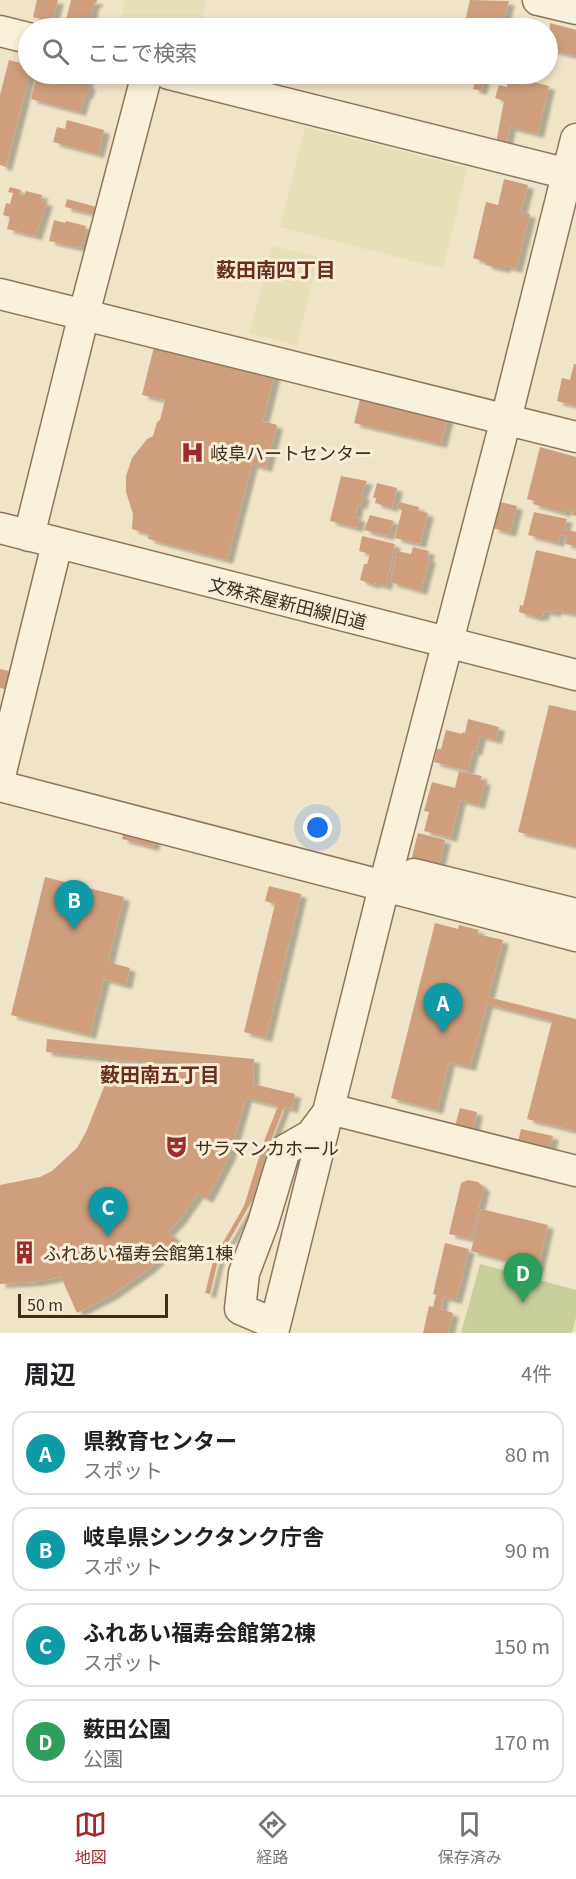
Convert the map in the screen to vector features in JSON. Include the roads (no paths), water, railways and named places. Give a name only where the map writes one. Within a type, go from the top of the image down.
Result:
[{"type":"street","points":[[538,0],[576,9]]},
{"type":"street","points":[[0,31],[18,36]]},
{"type":"street","points":[[144,84],[86,304],[0,774],[386,877],[576,936]]},
{"type":"street","points":[[209,84],[572,175]]},
{"type":"street","points":[[330,1109],[311,1135],[285,1150],[263,1222],[244,1273],[240,1309],[274,1329],[330,1109],[386,877],[446,642],[572,175],[576,139]]},
{"type":"street","points":[[0,274],[86,304],[508,408],[576,415]]},
{"type":"street","points":[[0,294],[86,304]]},
{"type":"street","points":[[508,408],[576,436]]},
{"type":"street","name":"文殊茶屋新田線旧道","points":[[0,528],[576,675]]},
{"type":"street","points":[[0,786],[386,877],[576,914]]},
{"type":"street","points":[[330,1109],[576,1171]]},
{"type":"place","name":"岐阜ハートセンター","points":[[192,452]]},
{"type":"place","name":"岐阜県シンクタンク庁舎","points":[[74,930]]},
{"type":"place","name":"県教育センター","points":[[443,1033]]},
{"type":"place","name":"サラマンカホール","points":[[177,1147]]},
{"type":"place","name":"ふれあい福寿会館第2棟","points":[[108,1237]]},
{"type":"place","name":"ふれあい福寿会館第1棟","points":[[25,1252]]},
{"type":"place","name":"薮田公園","points":[[523,1303]]},
{"type":"district","name":"薮田南四丁目","points":[[276,268]]},
{"type":"district","name":"薮田南五丁目","points":[[160,1073]]}]
